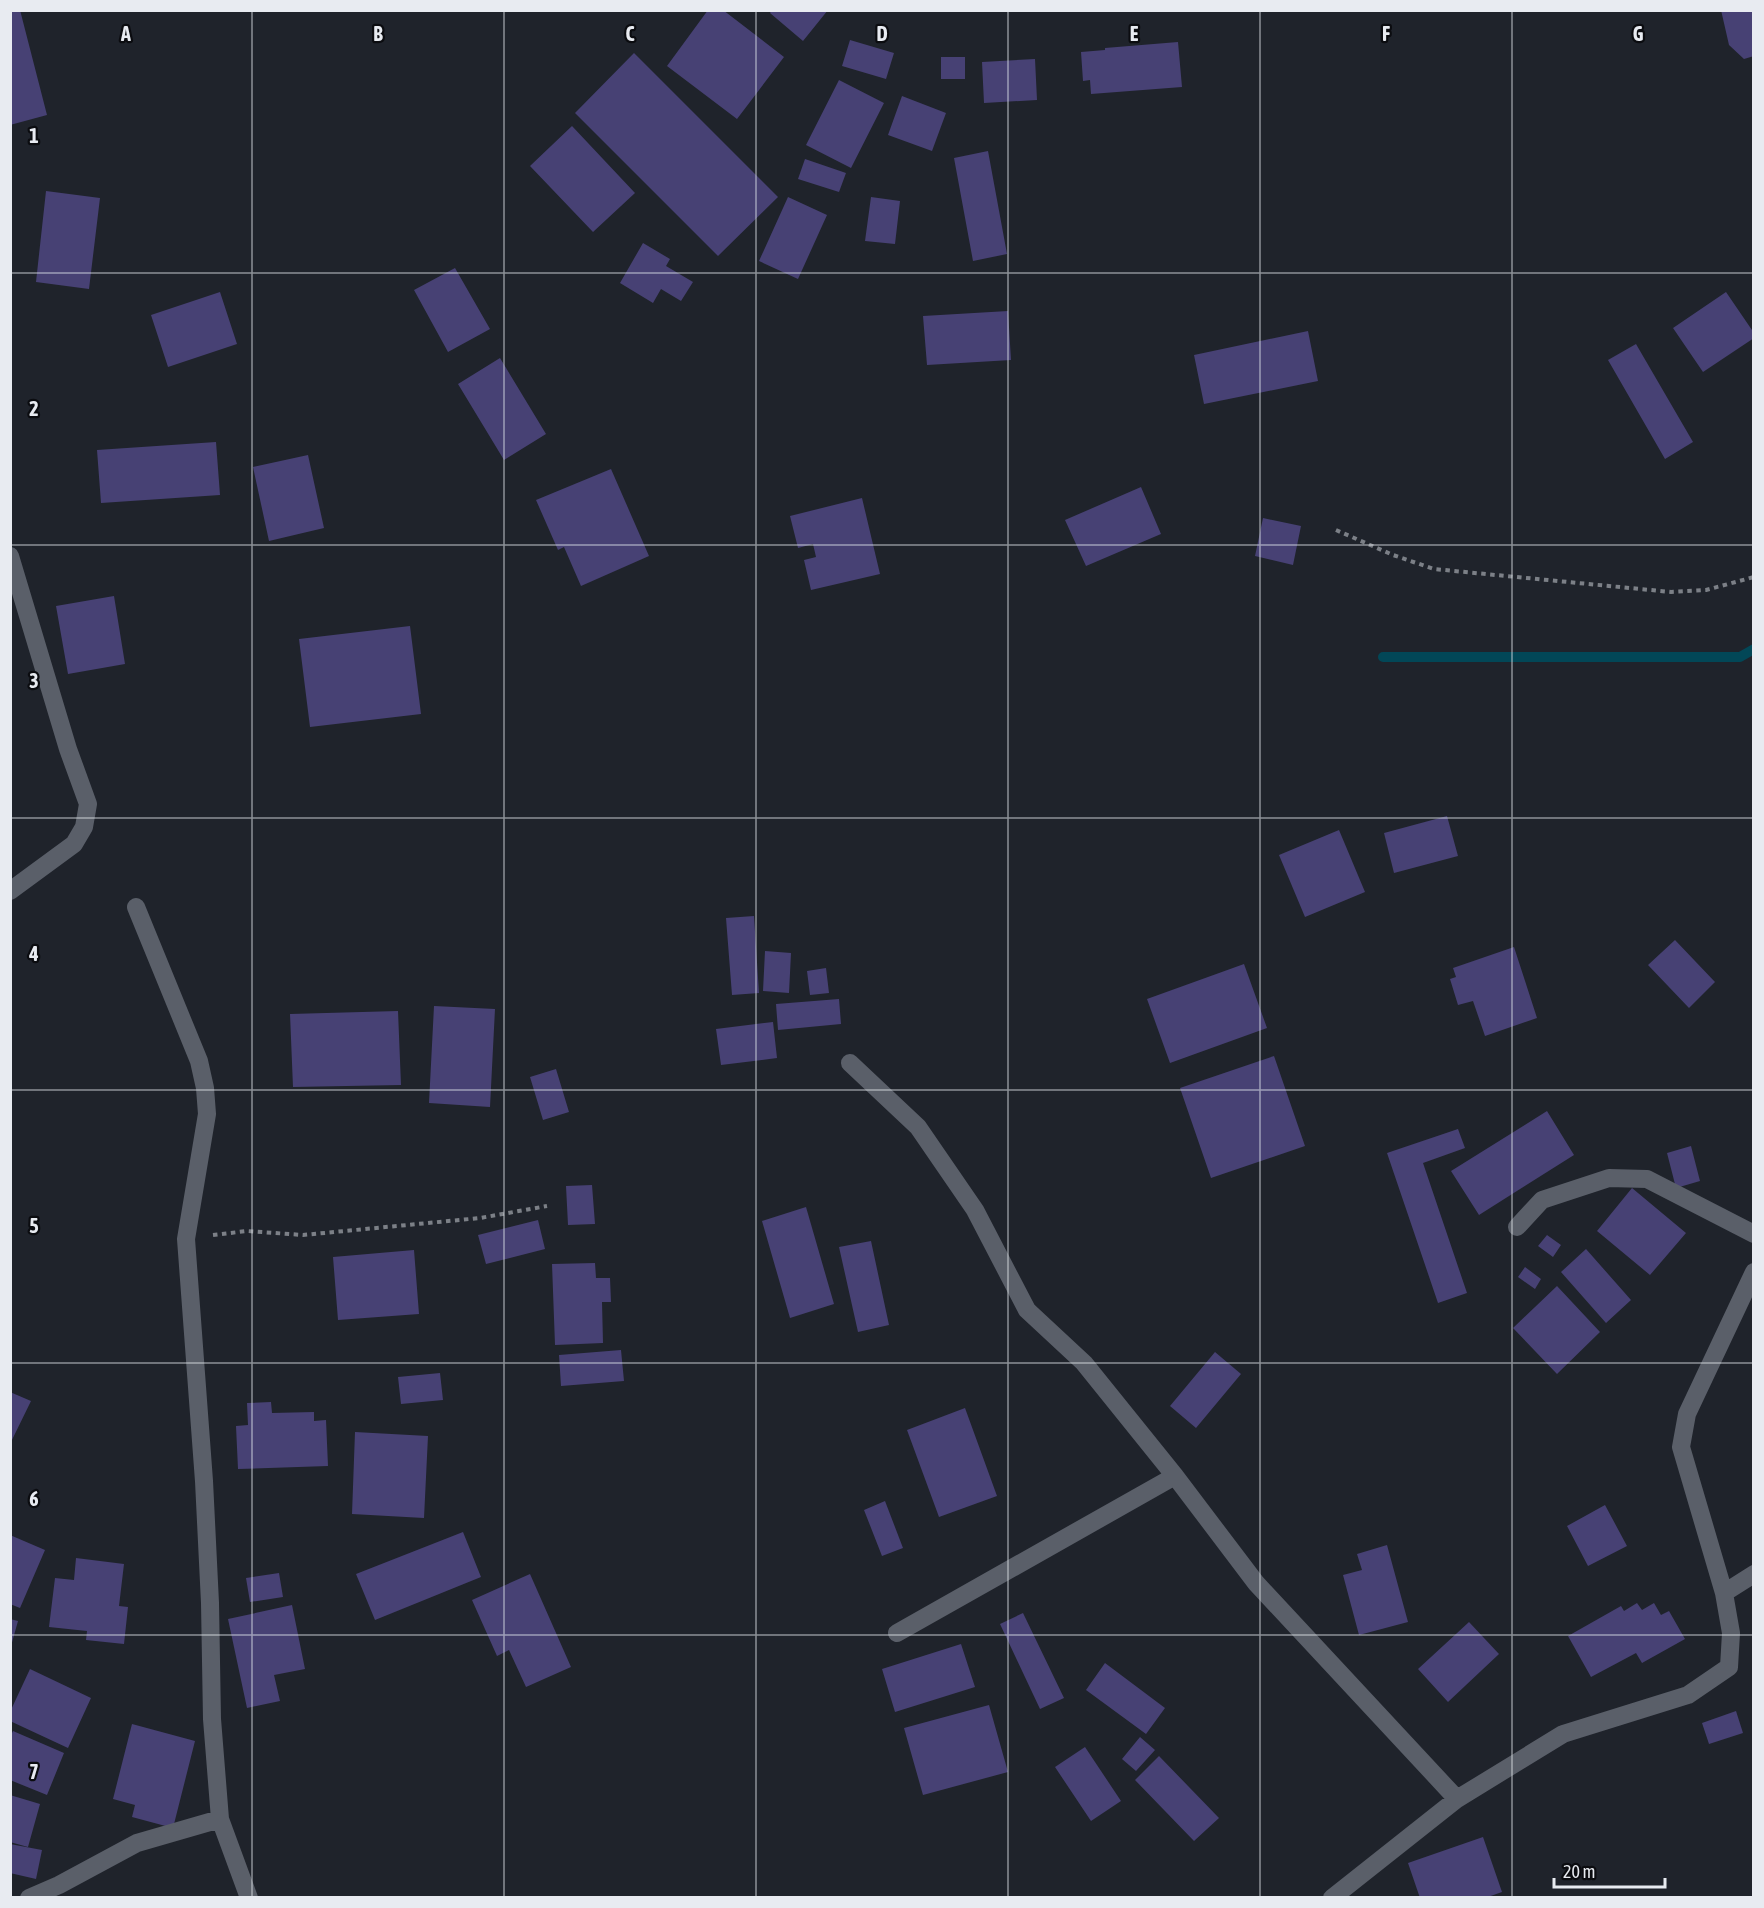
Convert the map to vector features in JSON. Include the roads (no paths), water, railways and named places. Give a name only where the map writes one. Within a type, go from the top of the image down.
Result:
[{"type":"street","points":[[10,556],[68,749],[88,804],[84,827],[74,844],[10,891]]},
{"type":"street","points":[[136,907],[199,1061],[205,1088],[207,1114],[186,1239],[204,1481],[210,1603],[212,1719],[220,1819],[249,1898]]},
{"type":"street","points":[[850,1063],[918,1127],[975,1210],[1027,1310],[1083,1363],[1175,1476],[1256,1583],[1457,1799]]},
{"type":"street","points":[[1517,1227],[1542,1200],[1609,1178],[1619,1178],[1647,1179],[1754,1234]]},
{"type":"street","points":[[1332,1898],[1457,1799],[1563,1734],[1688,1695],[1729,1667],[1731,1633],[1724,1593],[1681,1447],[1688,1414],[1754,1272]]},
{"type":"street","points":[[897,1633],[1175,1476]]},
{"type":"street","points":[[1724,1593],[1754,1574]]},
{"type":"street","points":[[29,1898],[59,1885],[137,1843],[220,1819]]},
{"type":"waterway","points":[[1383,657],[1740,657],[1754,649]]}]
